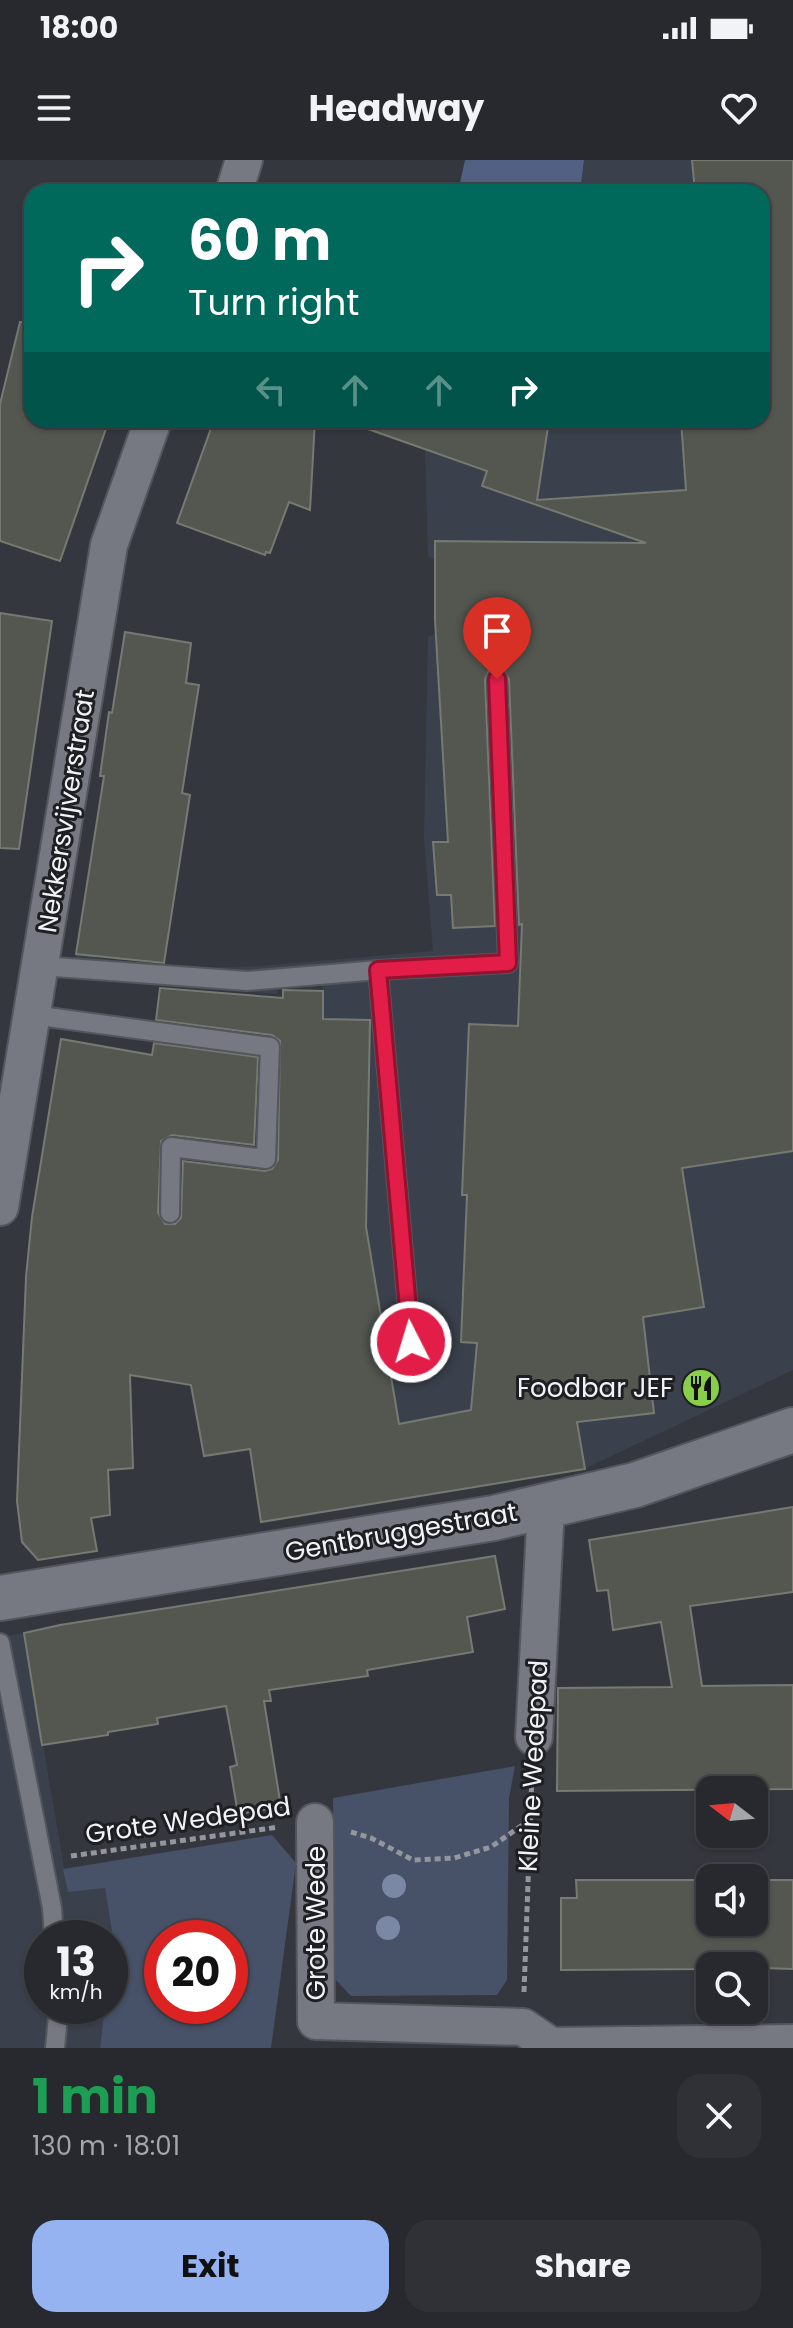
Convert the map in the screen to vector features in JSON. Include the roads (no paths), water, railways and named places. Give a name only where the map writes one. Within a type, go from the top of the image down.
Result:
[{"type":"street","points":[[236,184],[244,160]]},
{"type":"street","name":"Nekkersvijverstraat","points":[[0,1207],[109,545],[150,428]]},
{"type":"street","name":"Gentbruggestraat","points":[[0,1598],[546,1507],[635,1485],[793,1430]]},
{"type":"street","name":"Kleine Wedepad","points":[[534,1737],[546,1507]]},
{"type":"street","name":"Grote Wede","points":[[315,1822],[316,2021],[523,2027],[551,2046],[793,2043]]},
{"type":"lane","points":[[41,966],[247,981],[508,963],[497,679]]},
{"type":"lane","points":[[378,970],[411,1342]]},
{"type":"lane","points":[[33,1015],[270,1047],[266,1159],[171,1147],[170,1213]]},
{"type":"lane","points":[[0,1643],[53,1920]]},
{"type":"lane","points":[[55,2048],[57,2024]]},
{"type":"place","name":"Foodbar JEF","points":[[701,1388]]}]
